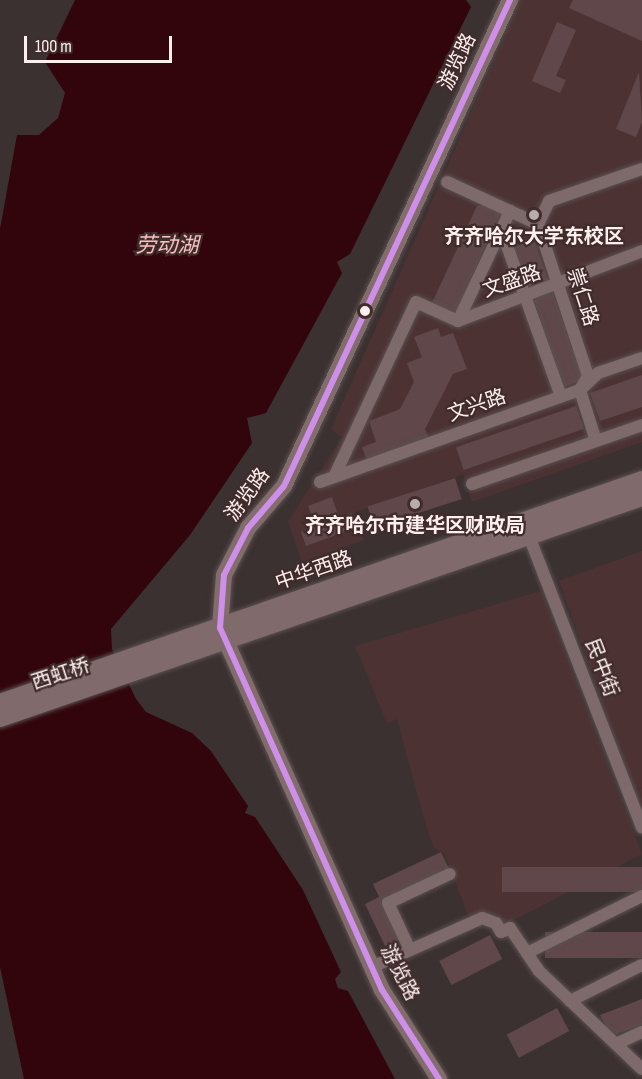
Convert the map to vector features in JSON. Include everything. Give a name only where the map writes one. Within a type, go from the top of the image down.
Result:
[{"type":"main road","name":"中华西路","points":[[527,529],[642,480]]},
{"type":"main road","name":"中华西路","points":[[136,675],[223,635],[527,529],[642,497]]},
{"type":"main road","name":"中华西路","points":[[0,703],[145,650],[223,635]]},
{"type":"main road","name":"西虹桥","points":[[0,718],[136,675]]},
{"type":"street","name":"游览路","points":[[440,1079],[372,967],[223,635],[224,575],[248,528],[284,486],[510,0]]},
{"type":"street","points":[[447,182],[538,224],[549,201],[642,169]]},
{"type":"street","points":[[334,477],[416,303],[458,321],[510,211]]},
{"type":"street","name":"崇仁路","points":[[538,224],[588,376],[580,390],[596,441]]},
{"type":"street","points":[[501,229],[561,397]]},
{"type":"street","name":"文盛路","points":[[458,321],[559,287],[570,275],[642,251]]},
{"type":"street","name":"文兴路","points":[[320,482],[580,390],[598,373],[642,358]]},
{"type":"street","points":[[472,484],[642,425]]},
{"type":"street","name":"民中街","points":[[527,529],[642,827]]},
{"type":"street","points":[[410,950],[388,903],[450,874]]},
{"type":"street","points":[[527,953],[642,896]]},
{"type":"street","points":[[372,967],[482,918],[496,923],[501,933],[510,928],[527,953],[570,1001],[642,1069]]},
{"type":"street","points":[[570,1001],[642,965]]},
{"type":"street","points":[[616,1044],[642,1032]]},
{"type":"shaded area","name":"齐齐哈尔大学东校区","points":[[521,0],[642,0],[642,442],[472,502],[463,474],[355,512],[364,540],[302,562],[288,522],[342,437],[331,429]]},
{"type":"shaded area","points":[[642,551],[642,814],[559,581]]},
{"type":"shaded area","points":[[541,591],[642,854],[504,925],[497,914],[469,917],[444,853],[434,848],[427,829],[397,719],[387,723],[355,646]]},
{"type":"water","name":"劳动湖","points":[[75,0],[466,0],[471,7],[350,254],[337,262],[342,273],[266,413],[247,418],[252,443],[190,535],[111,629],[112,649],[136,699],[146,712],[192,733],[211,751],[248,806],[245,813],[255,817],[303,890],[341,972],[335,979],[338,988],[348,991],[395,1079],[24,1079],[0,967],[0,229],[17,135],[39,135],[58,118],[65,93],[45,62]]},
{"type":"building","points":[[573,0],[642,0],[642,41],[569,8]]},
{"type":"building","points":[[557,22],[576,30],[556,76],[566,80],[560,93],[532,81]]},
{"type":"building","points":[[639,72],[642,122],[636,137],[616,129]]},
{"type":"building","points":[[485,205],[501,212],[454,316],[432,303],[477,206]]},
{"type":"building","points":[[534,239],[550,285],[529,292],[513,246]]},
{"type":"building","points":[[553,292],[583,380],[563,387],[533,299]]},
{"type":"building","points":[[438,328],[441,337],[453,333],[467,369],[453,374],[425,429],[429,438],[367,461],[362,447],[376,442],[369,421],[400,409],[414,382],[407,363],[422,357],[414,337]]},
{"type":"building","points":[[642,375],[642,407],[600,421],[590,393]]},
{"type":"building","points":[[576,406],[584,429],[464,470],[456,447]]},
{"type":"building","name":"齐齐哈尔市建华区财政局","points":[[455,478],[462,499],[374,527],[368,506]]},
{"type":"building","points":[[332,497],[339,518],[352,513],[358,527],[306,546],[301,532],[316,527],[308,506]]},
{"type":"building","points":[[441,852],[449,869],[383,900],[401,939],[385,946],[365,904],[379,897],[373,884]]},
{"type":"building","points":[[502,867],[642,867],[642,892],[502,892]]},
{"type":"building","points":[[545,932],[642,932],[642,958],[545,958]]},
{"type":"building","points":[[490,935],[502,959],[451,985],[439,961]]},
{"type":"building","points":[[642,999],[642,1025],[611,1036],[600,1015]]},
{"type":"building","points":[[557,1008],[569,1031],[519,1058],[507,1035]]},
{"type":"transit line","points":[[439,1079],[382,990],[220,628],[224,575],[248,528],[284,486],[510,0]]},
{"type":"place","name":"齐齐哈尔大学东校区","points":[[534,215]]},
{"type":"place","name":"齐齐哈尔市建华区财政局","points":[[415,504]]}]
